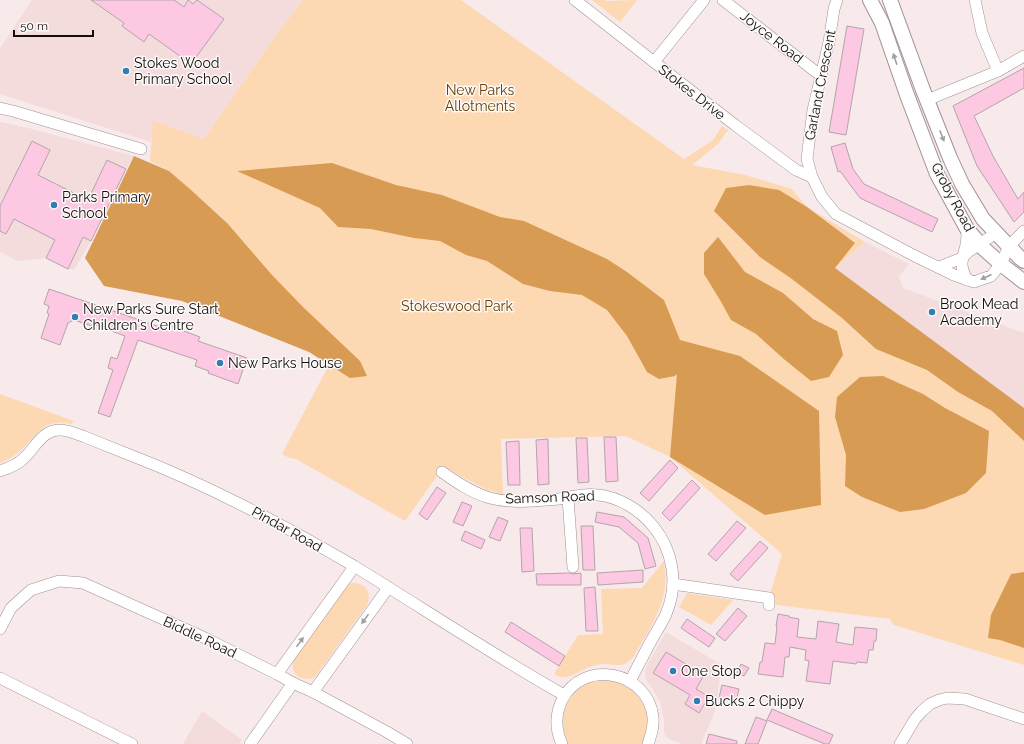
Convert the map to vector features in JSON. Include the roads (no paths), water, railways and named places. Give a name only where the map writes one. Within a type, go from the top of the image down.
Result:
[{"type":"main road","name":"Groby Road","points":[[870,0],[882,23],[937,174],[967,228],[980,244],[1001,264],[1024,282]]},
{"type":"main road","name":"Groby Road","points":[[890,0],[925,95],[962,184],[983,219],[1024,261]]},
{"type":"main road","points":[[907,95],[925,95]]},
{"type":"street","name":"Stokes Drive","points":[[575,0],[735,125],[790,166],[812,177]]},
{"type":"street","points":[[654,62],[704,0]]},
{"type":"street","name":"Joyce Road","points":[[723,0],[820,75]]},
{"type":"street","name":"Garland Crescent","points":[[837,0],[813,110],[807,159],[812,177],[822,197],[836,214],[913,255],[967,280]]},
{"type":"street","points":[[975,0],[982,33],[998,70]]},
{"type":"street","points":[[925,95],[998,70],[1024,56]]},
{"type":"street","points":[[0,108],[141,149]]},
{"type":"street","points":[[967,228],[966,244],[961,266],[967,280],[974,282],[991,276],[1001,264],[1008,246],[1024,231]]},
{"type":"street","points":[[939,267],[962,258],[968,252],[996,233]]},
{"type":"street","name":"Pindar Road","points":[[0,471],[22,460],[41,438],[54,431],[61,430],[68,431],[152,463],[196,482],[261,514],[354,567],[564,695]]},
{"type":"street","name":"Samson Road","points":[[442,472],[462,485],[489,498],[509,501],[536,501],[584,495],[599,495],[624,503],[648,520],[660,534],[666,546],[672,567],[673,584],[671,598],[666,613],[630,681]]},
{"type":"street","points":[[568,498],[573,567]]},
{"type":"street","points":[[277,674],[354,567]]},
{"type":"street","name":"Biddle Road","points":[[0,629],[11,608],[31,590],[59,581],[83,583],[205,638],[313,692],[407,744]]},
{"type":"street","points":[[673,584],[769,598],[768,606]]},
{"type":"street","points":[[313,692],[388,588]]},
{"type":"street","points":[[562,744],[558,734],[556,721],[558,708],[564,695],[572,686],[583,679],[594,675],[606,674],[618,676],[630,681],[641,690],[649,703],[653,717],[652,732],[648,744]]},
{"type":"street","points":[[0,678],[132,744]]},
{"type":"street","points":[[250,744],[293,683]]},
{"type":"street","points":[[900,744],[915,719],[922,711],[930,704],[947,698],[965,699],[1024,719]]},
{"type":"place","name":"Stokes Wood Primary School","points":[[126,71]]},
{"type":"place","name":"Parks Primary School","points":[[54,205]]},
{"type":"place","name":"Brook Mead Academy","points":[[932,312]]},
{"type":"place","name":"New Parks Sure Start Children's Centre","points":[[75,317]]},
{"type":"place","name":"New Parks House","points":[[220,363]]},
{"type":"place","name":"One Stop","points":[[673,671]]},
{"type":"place","name":"Bucks 2 Chippy","points":[[697,701]]},
{"type":"park label","name":"New Parks Allotments","points":[[480,98]]},
{"type":"park label","name":"Stokeswood Park","points":[[457,306]]}]
